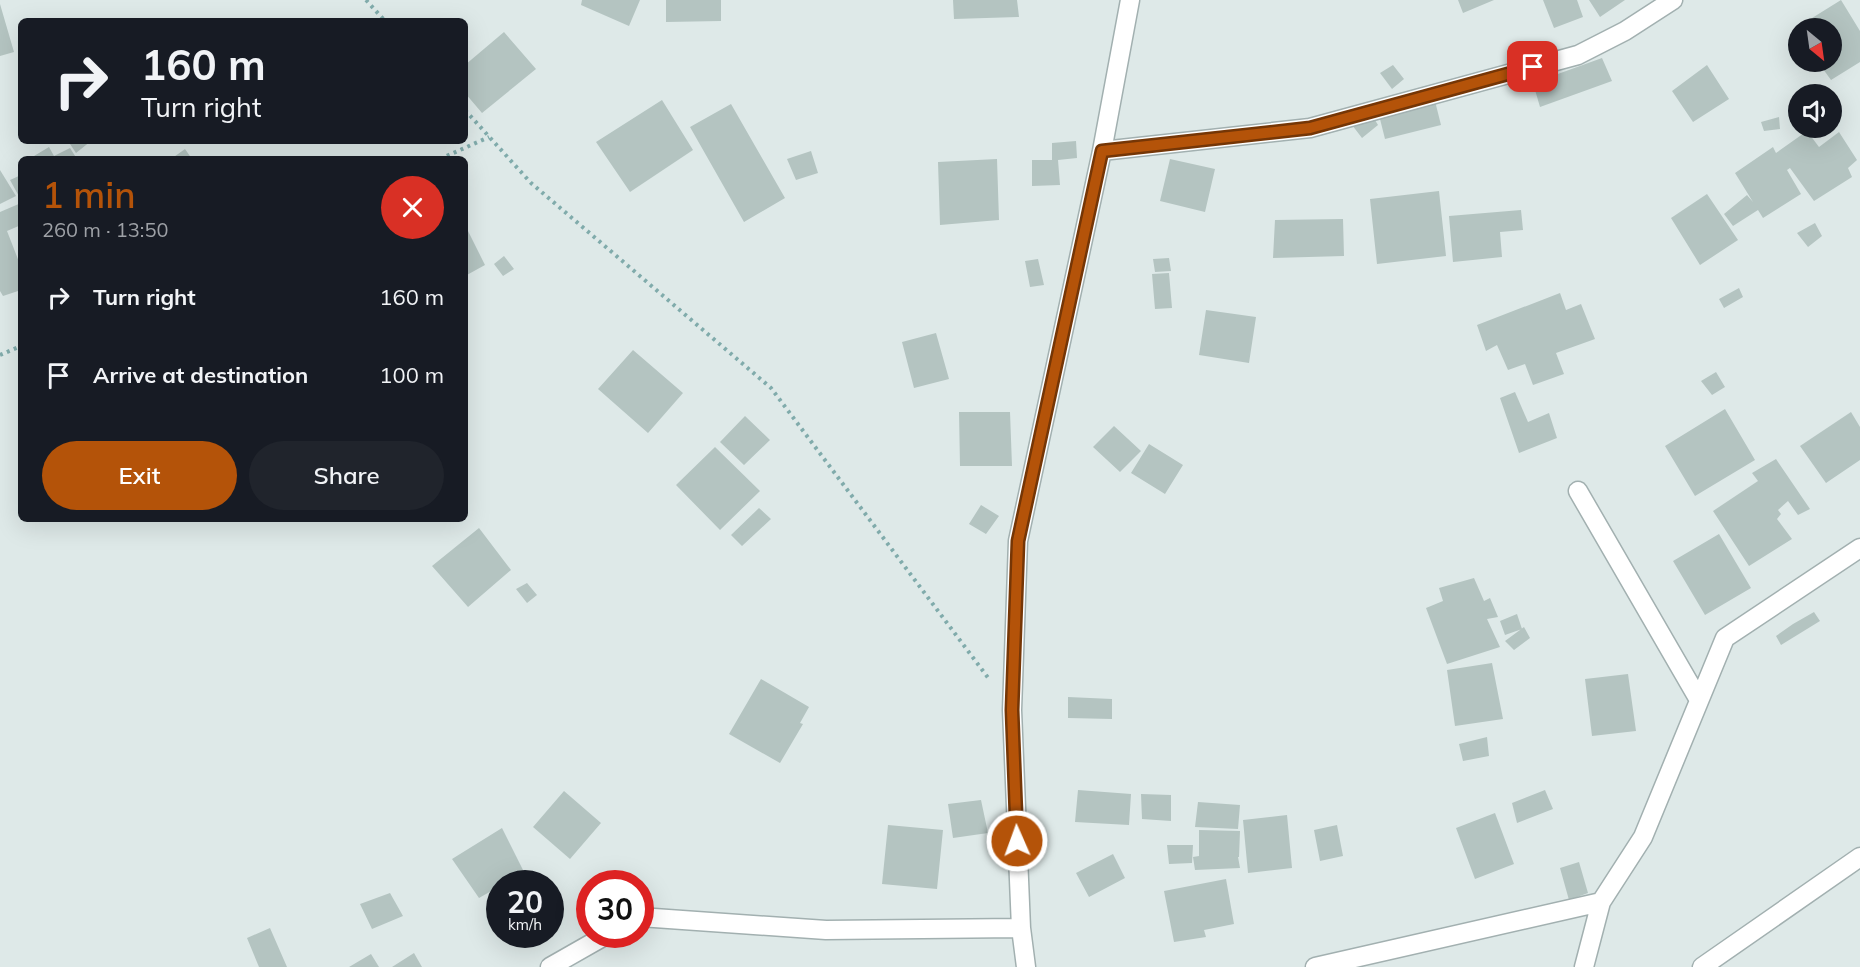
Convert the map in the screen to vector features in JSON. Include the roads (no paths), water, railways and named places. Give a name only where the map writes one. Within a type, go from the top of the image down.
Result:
[{"type":"street","points":[[1026,967],[1021,928],[1012,710],[1018,541],[1102,151],[1130,0]]},
{"type":"street","points":[[1102,151],[1310,128],[1578,55],[1625,32],[1673,0]]},
{"type":"street","points":[[1578,491],[1700,700]]},
{"type":"street","points":[[1584,967],[1601,902],[1643,837],[1725,638],[1860,548]]},
{"type":"street","points":[[1702,967],[1860,857]]},
{"type":"street","points":[[1315,967],[1601,902]]},
{"type":"street","points":[[654,917],[826,930],[1021,928]]},
{"type":"street","points":[[550,967],[583,948]]}]
